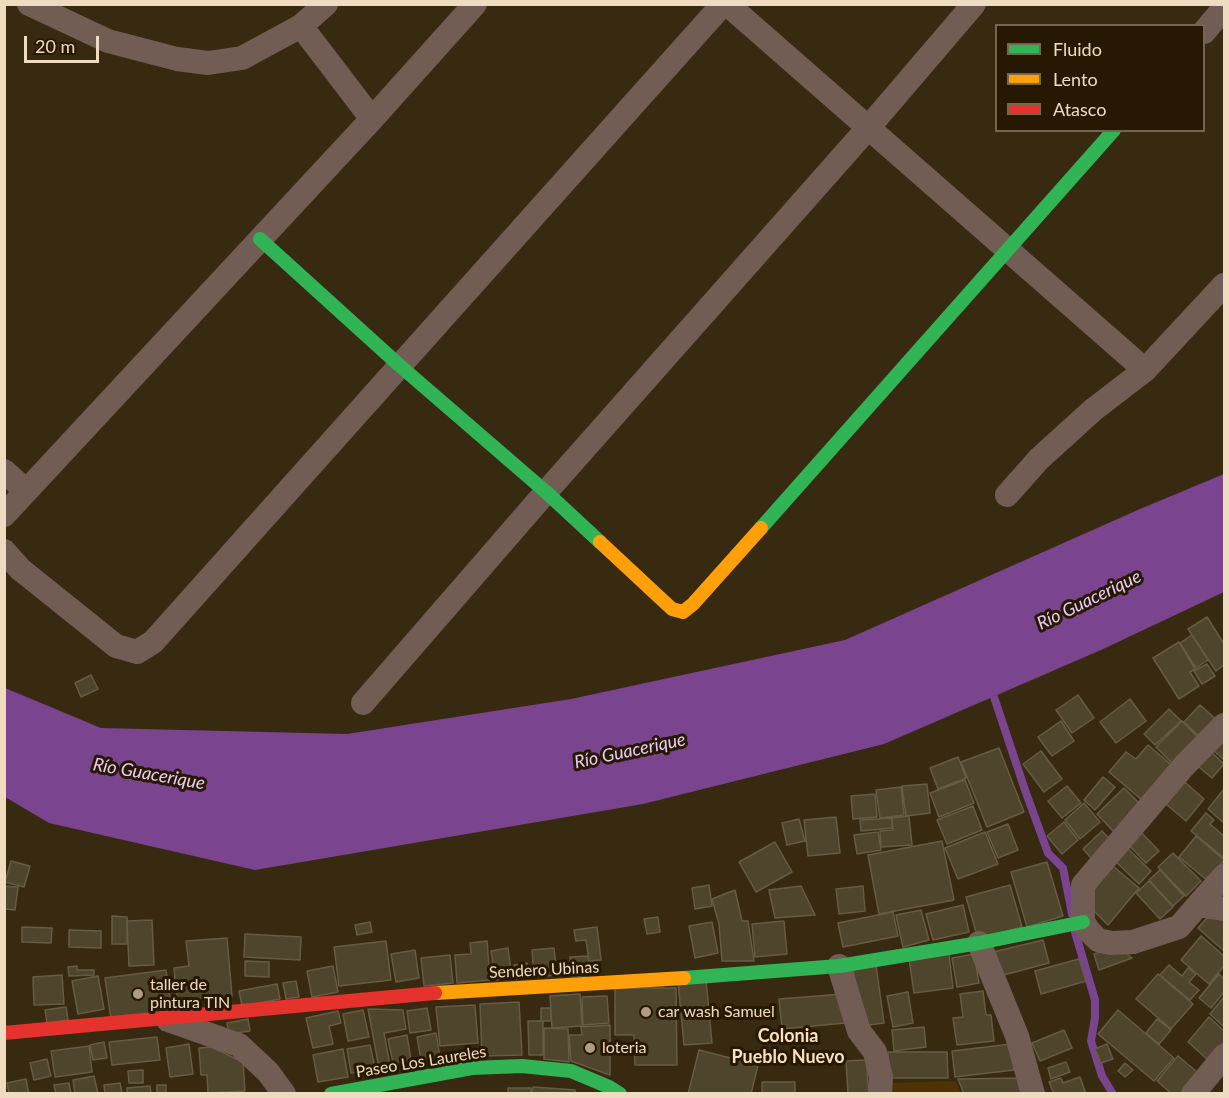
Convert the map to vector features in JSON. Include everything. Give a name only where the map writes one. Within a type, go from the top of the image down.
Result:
[{"type":"street","points":[[29,4],[108,40],[177,59],[208,63],[242,58],[301,26],[326,4]]},
{"type":"street","points":[[4,515],[372,119],[475,4]]},
{"type":"street","points":[[4,551],[20,569],[116,646],[137,652],[153,642],[725,4],[1145,370]]},
{"type":"street","points":[[363,703],[974,4]]},
{"type":"street","points":[[1205,30],[1224,8]]},
{"type":"street","points":[[301,26],[372,119]]},
{"type":"street","points":[[260,239],[399,365],[546,492],[672,609],[683,612],[693,604],[1112,132]]},
{"type":"street","points":[[1007,495],[1039,459],[1093,410],[1145,370],[1224,285]]},
{"type":"street","points":[[4,471],[26,491]]},
{"type":"street","points":[[1224,725],[1183,767],[1083,885],[1083,922],[1098,940],[1111,944],[1133,942],[1179,927],[1224,876]]},
{"type":"street","points":[[1198,905],[1224,909]]},
{"type":"street","name":"Sendero Ubinas","points":[[4,1034],[435,993],[675,979],[838,966],[979,943],[1083,922]]},
{"type":"street","points":[[979,943],[1017,1036],[1033,1094]]},
{"type":"street","points":[[838,966],[859,1031],[875,1052],[881,1077],[880,1094]]},
{"type":"street","points":[[164,1019],[239,1045],[268,1072],[284,1094]]},
{"type":"street","points":[[1192,1094],[1224,1056]]},
{"type":"street","name":"Paseo Los Laureles","points":[[331,1094],[472,1068],[522,1066],[571,1071],[620,1094]]},
{"type":"shaded area","points":[[956,1081],[961,1093],[892,1093],[892,1083]]},
{"type":"water","name":"Río Guacerique","points":[[1224,474],[1224,592],[1101,650],[884,744],[643,804],[255,870],[49,823],[5,797],[5,688],[101,728],[347,734],[571,699],[845,640]]},
{"type":"building","points":[[1207,617],[1224,644],[1224,665],[1216,671],[1188,629]]},
{"type":"building","points":[[1192,635],[1208,660],[1196,668],[1180,643]]},
{"type":"building","points":[[1179,642],[1195,669],[1190,672],[1199,686],[1179,699],[1153,658]]},
{"type":"building","points":[[1207,664],[1215,676],[1202,684],[1194,671]]},
{"type":"building","points":[[91,675],[98,689],[81,697],[75,683]]},
{"type":"building","points":[[1078,695],[1094,718],[1072,733],[1056,710]]},
{"type":"building","points":[[1130,699],[1146,721],[1116,743],[1100,722]]},
{"type":"building","points":[[1200,705],[1218,721],[1202,739],[1184,722]]},
{"type":"building","points":[[1169,709],[1181,721],[1155,745],[1144,734]]},
{"type":"building","points":[[1061,721],[1074,741],[1052,756],[1038,737]]},
{"type":"building","points":[[1182,721],[1201,741],[1176,767],[1156,747]]},
{"type":"building","points":[[1224,737],[1224,760],[1210,747]]},
{"type":"building","points":[[1148,745],[1175,768],[1143,801],[1109,772],[1126,752],[1136,759]]},
{"type":"building","points":[[1206,747],[1224,764],[1212,778],[1193,762]]},
{"type":"building","points":[[999,748],[1024,812],[987,827],[961,762]]},
{"type":"building","points":[[1041,751],[1062,779],[1044,792],[1023,764]]},
{"type":"building","points":[[958,757],[966,778],[938,789],[930,768]]},
{"type":"building","points":[[1103,777],[1115,787],[1095,810],[1084,800]]},
{"type":"building","points":[[1179,777],[1204,799],[1186,821],[1160,799]]},
{"type":"building","points":[[965,780],[974,803],[939,817],[930,793]]},
{"type":"building","points":[[927,784],[930,813],[906,816],[902,786]]},
{"type":"building","points":[[1067,786],[1081,803],[1062,818],[1048,801]]},
{"type":"building","points":[[901,787],[904,815],[880,818],[876,790]]},
{"type":"building","points":[[1124,788],[1142,806],[1115,833],[1097,814]]},
{"type":"building","points":[[1224,789],[1224,823],[1208,809]]},
{"type":"building","points":[[875,794],[877,817],[853,819],[851,796]]},
{"type":"building","points":[[1084,803],[1100,822],[1080,839],[1065,820]]},
{"type":"building","points":[[973,806],[982,830],[947,844],[937,820]]},
{"type":"building","points":[[1206,813],[1214,820],[1210,824],[1224,836],[1224,858],[1191,831]]},
{"type":"building","points":[[909,816],[912,845],[881,847],[880,831],[893,830],[892,818]]},
{"type":"building","points":[[836,817],[840,853],[808,856],[804,820]]},
{"type":"building","points":[[892,818],[892,828],[861,831],[860,820]]},
{"type":"building","points":[[799,819],[805,841],[787,845],[782,823]]},
{"type":"building","points":[[1064,822],[1078,840],[1062,854],[1047,836]]},
{"type":"building","points":[[1008,824],[1018,850],[998,858],[987,832]]},
{"type":"building","points":[[1137,828],[1159,851],[1146,863],[1125,841]]},
{"type":"building","points":[[1102,831],[1113,843],[1093,860],[1083,849]]},
{"type":"building","points":[[878,832],[881,850],[857,854],[854,835]]},
{"type":"building","points":[[985,832],[998,864],[958,879],[945,848]]},
{"type":"building","points":[[1196,836],[1224,860],[1208,881],[1179,857]]},
{"type":"building","points":[[942,841],[954,900],[879,914],[868,855]]},
{"type":"building","points":[[775,842],[792,872],[756,892],[739,862]]},
{"type":"building","points":[[1124,845],[1151,871],[1139,884],[1112,858]]},
{"type":"building","points":[[1173,853],[1201,881],[1186,896],[1158,867]]},
{"type":"building","points":[[11,861],[30,866],[24,887],[5,882]]},
{"type":"building","points":[[1047,862],[1063,916],[1027,927],[1011,872]]},
{"type":"building","points":[[1108,862],[1139,888],[1108,925],[1093,910],[1089,887]]},
{"type":"building","points":[[1160,870],[1184,896],[1173,906],[1149,880]]},
{"type":"building","points":[[1149,881],[1173,907],[1160,919],[1136,893]]},
{"type":"building","points":[[709,885],[712,906],[695,909],[692,888]]},
{"type":"building","points":[[1010,885],[1022,927],[978,939],[966,897]]},
{"type":"building","points":[[4,886],[18,887],[15,910],[5,909]]},
{"type":"building","points":[[801,886],[815,915],[775,918],[769,890]]},
{"type":"building","points":[[863,886],[865,911],[839,914],[836,889]]},
{"type":"building","points":[[735,890],[742,921],[748,921],[754,961],[722,961],[719,924],[712,899]]},
{"type":"building","points":[[963,905],[969,932],[933,940],[926,914]]},
{"type":"building","points":[[921,910],[929,940],[903,947],[896,915]]},
{"type":"building","points":[[893,912],[898,936],[843,947],[838,923]]},
{"type":"building","points":[[112,916],[127,917],[127,944],[112,944]]},
{"type":"building","points":[[658,917],[660,932],[647,934],[644,919]]},
{"type":"building","points":[[1207,918],[1224,919],[1224,951],[1198,928]]},
{"type":"building","points":[[152,920],[154,965],[129,966],[127,921]]},
{"type":"building","points":[[784,921],[787,954],[755,957],[752,924]]},
{"type":"building","points":[[370,922],[372,932],[357,935],[355,925]]},
{"type":"building","points":[[712,922],[718,953],[695,958],[689,926]]},
{"type":"building","points":[[22,927],[52,928],[51,943],[22,942]]},
{"type":"building","points":[[597,927],[601,960],[589,961],[586,940],[576,941],[574,930]]},
{"type":"building","points":[[69,930],[101,931],[101,948],[69,947]]},
{"type":"building","points":[[245,934],[301,937],[300,960],[244,957]]},
{"type":"building","points":[[1201,936],[1224,956],[1224,966],[1209,984],[1181,960]]},
{"type":"building","points":[[227,938],[232,996],[177,1000],[174,968],[189,966],[186,941]]},
{"type":"building","points":[[1043,940],[1049,963],[1000,976],[993,952]]},
{"type":"building","points":[[386,941],[391,980],[339,986],[334,947]]},
{"type":"building","points":[[487,941],[490,980],[457,983],[455,955],[471,954],[470,943]]},
{"type":"building","points":[[1117,946],[1132,958],[1099,970],[1094,954]]},
{"type":"building","points":[[508,948],[512,978],[495,980],[491,951]]},
{"type":"building","points":[[554,948],[557,975],[534,977],[532,950]]},
{"type":"building","points":[[415,950],[419,978],[396,982],[391,954]]},
{"type":"building","points":[[949,954],[953,988],[914,993],[909,959]]},
{"type":"building","points":[[974,954],[979,983],[957,987],[952,958]]},
{"type":"building","points":[[450,955],[453,983],[424,986],[421,958]]},
{"type":"building","points":[[588,956],[590,975],[572,977],[570,957]]},
{"type":"building","points":[[1079,959],[1086,981],[1041,994],[1035,971]]},
{"type":"building","points":[[245,961],[269,962],[269,977],[245,976]]},
{"type":"building","points":[[527,963],[529,977],[516,979],[514,965]]},
{"type":"building","points":[[876,965],[884,1023],[861,1026],[853,968]]},
{"type":"building","points":[[1169,965],[1182,976],[1188,968],[1196,974],[1189,982],[1199,990],[1190,1000],[1160,975]]},
{"type":"building","points":[[77,966],[77,970],[94,970],[94,975],[69,976],[68,967]]},
{"type":"building","points":[[333,966],[338,992],[312,997],[307,971]]},
{"type":"building","name":"taller de pintura TIN","points":[[166,970],[172,1011],[111,1019],[105,978]]},
{"type":"building","points":[[1158,974],[1193,1004],[1171,1029],[1136,999]]},
{"type":"building","points":[[1219,974],[1224,979],[1224,992],[1211,1008],[1199,998]]},
{"type":"building","points":[[62,975],[64,1004],[34,1005],[33,977]]},
{"type":"building","points":[[98,976],[104,1009],[78,1014],[72,981]]},
{"type":"building","points":[[706,980],[712,1043],[684,1045],[678,982]]},
{"type":"building","points":[[296,981],[299,997],[286,999],[283,983]]},
{"type":"building","points":[[277,984],[280,999],[242,1006],[239,991]]},
{"type":"building","name":"car wash Samuel","points":[[615,988],[676,988],[677,1065],[635,1065],[634,1035],[615,1035]]},
{"type":"building","points":[[983,991],[986,1015],[991,1015],[994,1041],[957,1045],[953,1018],[963,1017],[960,994]]},
{"type":"building","points":[[908,992],[913,1023],[893,1027],[887,996]]},
{"type":"building","points":[[580,994],[582,1026],[552,1028],[550,996]]},
{"type":"building","points":[[843,994],[845,1023],[782,1029],[779,999]]},
{"type":"building","points":[[607,996],[609,1023],[583,1025],[582,997]]},
{"type":"building","points":[[1224,997],[1224,1027],[1210,1014]]},
{"type":"building","points":[[519,1002],[522,1055],[482,1056],[480,1004]]},
{"type":"building","points":[[475,1005],[478,1043],[440,1046],[436,1007]]},
{"type":"building","points":[[66,1007],[68,1020],[47,1023],[45,1010]]},
{"type":"building","points":[[427,1008],[431,1030],[410,1033],[407,1011]]},
{"type":"building","points":[[541,1008],[551,1008],[551,1021],[541,1021]]},
{"type":"building","points":[[368,1009],[403,1010],[406,1029],[384,1033],[390,1066],[379,1068]]},
{"type":"building","points":[[363,1010],[369,1037],[348,1041],[343,1014]]},
{"type":"building","points":[[1118,1010],[1174,1058],[1154,1081],[1098,1034]]},
{"type":"building","points":[[338,1011],[341,1023],[329,1026],[333,1044],[313,1048],[306,1018]]},
{"type":"building","points":[[1209,1017],[1224,1031],[1224,1042],[1208,1060],[1188,1042]]},
{"type":"building","points":[[248,1019],[250,1031],[229,1034],[227,1023]]},
{"type":"building","points":[[1157,1019],[1171,1030],[1159,1044],[1146,1033]]},
{"type":"building","points":[[528,1021],[543,1021],[543,1055],[529,1055]]},
{"type":"building","name":"loteria","points":[[610,1025],[610,1075],[571,1061],[569,1035],[582,1035],[581,1027]]},
{"type":"building","points":[[924,1027],[926,1047],[894,1051],[892,1030]]},
{"type":"building","points":[[544,1028],[568,1029],[569,1062],[544,1059]]},
{"type":"building","points":[[1064,1030],[1072,1048],[1040,1061],[1032,1043]]},
{"type":"building","points":[[436,1033],[440,1057],[421,1060],[417,1037]]},
{"type":"building","points":[[407,1035],[411,1060],[393,1063],[388,1039]]},
{"type":"building","points":[[157,1037],[160,1060],[112,1065],[109,1042]]},
{"type":"building","points":[[104,1042],[107,1058],[93,1060],[90,1045]]},
{"type":"building","points":[[189,1044],[193,1074],[170,1077],[166,1048]]},
{"type":"building","points":[[1011,1044],[1014,1070],[955,1077],[952,1051]]},
{"type":"building","points":[[1107,1044],[1113,1059],[1101,1063],[1095,1049]]},
{"type":"building","points":[[370,1045],[375,1068],[351,1073],[347,1049]]},
{"type":"building","points":[[89,1046],[92,1072],[55,1077],[51,1051]]},
{"type":"building","points":[[211,1047],[243,1062],[245,1091],[208,1093],[207,1075],[201,1075],[199,1048]]},
{"type":"building","points":[[343,1049],[348,1077],[318,1082],[313,1055]]},
{"type":"building","points":[[699,1050],[758,1065],[751,1094],[688,1094]]},
{"type":"building","points":[[888,1052],[947,1052],[948,1078],[889,1078]]},
{"type":"building","points":[[1178,1056],[1197,1072],[1180,1094],[1172,1094],[1157,1081]]},
{"type":"building","points":[[47,1059],[51,1076],[34,1080],[30,1063]]},
{"type":"building","points":[[866,1060],[869,1094],[848,1094],[846,1061]]},
{"type":"building","points":[[1066,1062],[1070,1072],[1051,1079],[1048,1068]]},
{"type":"building","points":[[1125,1063],[1133,1070],[1125,1077],[1118,1071]]},
{"type":"building","points":[[143,1070],[143,1083],[129,1083],[128,1071]]},
{"type":"building","points":[[94,1076],[98,1094],[75,1094],[73,1080]]},
{"type":"building","points":[[1080,1077],[1086,1094],[1054,1094],[1049,1082],[1061,1078],[1063,1083]]},
{"type":"building","points":[[1018,1078],[1022,1094],[964,1094],[958,1079]]},
{"type":"building","points":[[26,1079],[29,1094],[9,1094],[7,1083]]},
{"type":"building","points":[[762,1082],[795,1082],[795,1094],[762,1094]]},
{"type":"building","points":[[69,1083],[71,1094],[56,1094],[54,1085]]},
{"type":"building","points":[[120,1083],[122,1094],[105,1094],[104,1085]]},
{"type":"building","points":[[157,1085],[166,1085],[166,1094],[157,1094]]},
{"type":"building","points":[[150,1086],[151,1094],[127,1094],[127,1088]]},
{"type":"building","points":[[533,1087],[575,1090],[575,1094],[532,1094]]},
{"type":"building","points":[[508,1088],[531,1088],[531,1094],[508,1094]]},
{"type":"waterway","points":[[991,688],[1048,853],[1063,868],[1072,914]]},
{"type":"waterway","points":[[1075,932],[1095,1000],[1091,1041],[1102,1076],[1113,1094]]},
{"type":"traffic: fast","points":[[761,528],[1112,132]]},
{"type":"traffic: fast","points":[[260,239],[600,542]]},
{"type":"traffic: fast","points":[[684,978],[839,966],[979,943],[1083,922]]},
{"type":"traffic: fast","points":[[331,1094],[472,1068],[522,1066],[571,1071],[620,1094]]},
{"type":"traffic: slow","points":[[600,542],[672,609],[683,612],[693,604],[761,528]]},
{"type":"traffic: slow","points":[[435,993],[684,978]]},
{"type":"traffic: jam","points":[[4,1033],[435,993]]},
{"type":"place","name":"taller de pintura TIN","points":[[138,994]]},
{"type":"place","name":"car wash Samuel","points":[[646,1012]]},
{"type":"place","name":"loteria","points":[[590,1048]]},
{"type":"district","name":"Colonia Pueblo Nuevo","points":[[788,1046]]}]
